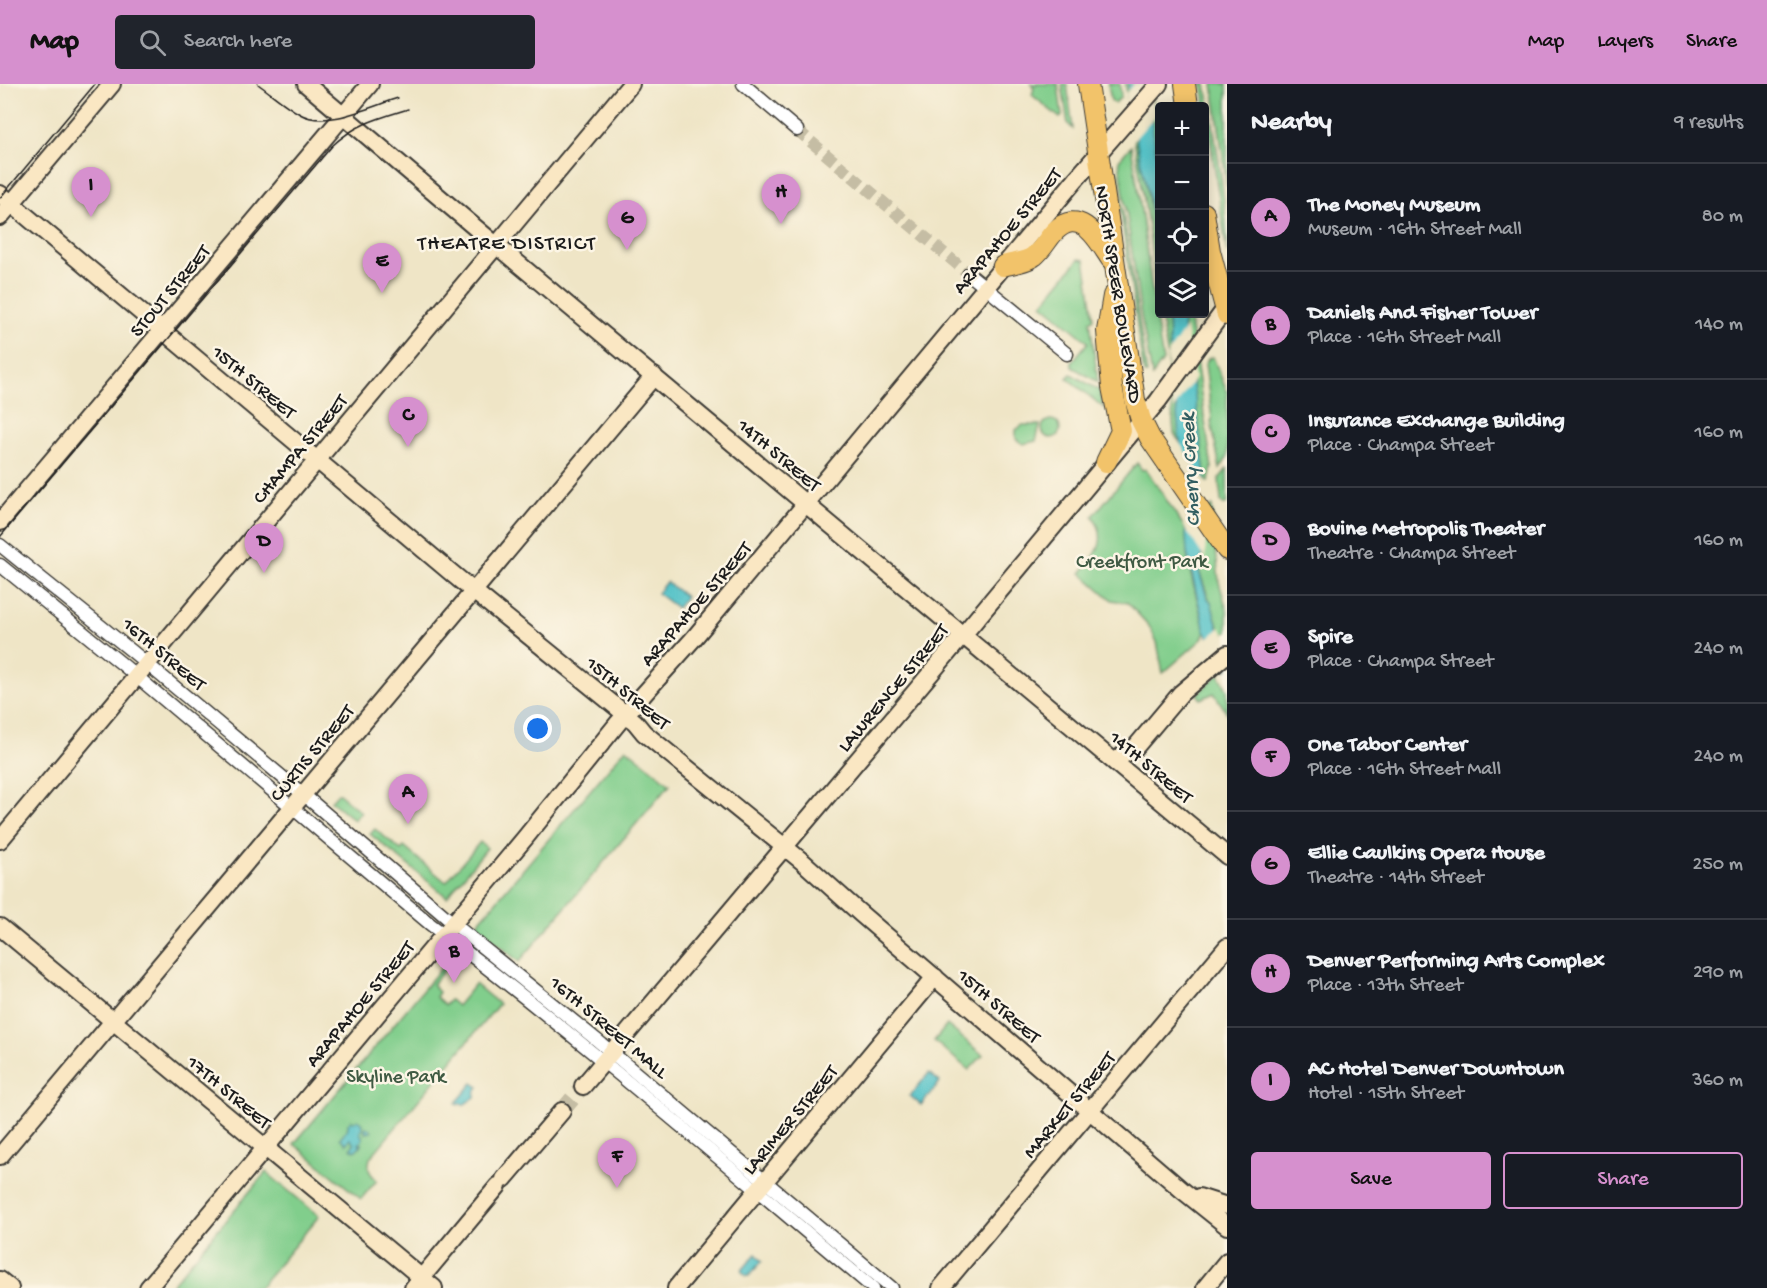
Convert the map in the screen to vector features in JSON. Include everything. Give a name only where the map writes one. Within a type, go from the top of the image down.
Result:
[{"type":"main road","points":[[0,217],[6,198],[112,84]]},
{"type":"main road","name":"14TH STREET","points":[[306,84],[1227,856]]},
{"type":"main road","name":"STOUT STREET","points":[[0,522],[370,84]]},
{"type":"main road","name":"CHAMPA STREET","points":[[0,840],[631,84]]},
{"type":"main road","name":"NORTH SPEER BOULEVARD","points":[[1088,84],[1131,384],[1145,425],[1227,550]]},
{"type":"main road","name":"ARAPAHOE STREET","points":[[148,1288],[548,811],[625,715],[694,638],[1003,266],[1159,84]]},
{"type":"main road","points":[[1185,84],[1187,102]]},
{"type":"main road","name":"15TH STREET","points":[[6,198],[473,591],[784,847],[1182,1190],[1227,1226]]},
{"type":"main road","points":[[1003,266],[1034,257],[1062,225],[1077,222],[1092,231],[1115,271],[1107,331],[1112,387],[1121,431],[1106,462]]},
{"type":"main road","points":[[1209,245],[1226,312]]},
{"type":"main road","name":"LAWRENCE STREET","points":[[583,1086],[1106,462],[1145,425],[1158,401],[1208,332],[1226,312]]},
{"type":"main road","name":"CURTIS STREET","points":[[0,1156],[654,376]]},
{"type":"main road","points":[[1115,762],[1133,750],[1181,693],[1227,654]]},
{"type":"main road","name":"17TH STREET","points":[[0,927],[266,1148],[423,1285]]},
{"type":"main road","name":"MARKET STREET","points":[[941,1288],[1227,947]]},
{"type":"main road","name":"LARIMER STREET","points":[[676,1288],[935,977]]},
{"type":"main road","points":[[423,1285],[501,1183],[561,1111]]},
{"type":"main road","points":[[1182,1190],[1227,1206]]},
{"type":"main road","points":[[1205,1288],[1227,1261]]},
{"type":"main road","points":[[0,1280],[10,1288]]},
{"type":"street","points":[[743,84],[797,130]]},
{"type":"street","points":[[969,274],[1067,354]]},
{"type":"street","name":"16TH STREET","points":[[0,544],[303,794]]},
{"type":"street","name":"16TH STREET","points":[[0,565],[291,807]]},
{"type":"street","name":"16TH STREET MALL","points":[[303,794],[449,929]]},
{"type":"street","name":"16TH STREET MALL","points":[[291,807],[449,929],[607,1057],[760,1186],[873,1288]]},
{"type":"street","name":"16TH STREET MALL","points":[[760,1186],[892,1288]]},
{"type":"green space","points":[[1031,84],[1058,84],[1062,116],[1060,118],[1032,95],[1034,88]]},
{"type":"green space","points":[[1062,84],[1067,84],[1073,129],[1068,124]]},
{"type":"green space","points":[[1108,84],[1120,84],[1121,97],[1115,103],[1111,101]]},
{"type":"green space","points":[[1125,84],[1128,84],[1155,235],[1155,279]]},
{"type":"green space","points":[[1147,84],[1155,107],[1155,144]]},
{"type":"green space","points":[[1202,84],[1206,84],[1209,102],[1205,102]]},
{"type":"green space","points":[[1213,84],[1227,84],[1227,187]]},
{"type":"green space","points":[[1209,102],[1220,168],[1227,253],[1209,131]]},
{"type":"green space","points":[[1131,146],[1163,361],[1152,376],[1141,315],[1119,160]]},
{"type":"green space","points":[[1117,172],[1147,374],[1144,374],[1115,173]]},
{"type":"green space","points":[[1079,259],[1085,260],[1094,318],[1090,321],[1098,382],[1072,367],[1072,362],[1088,342],[1042,304]]},
{"type":"green space","points":[[1161,318],[1168,318],[1180,443],[1174,433],[1167,353]]},
{"type":"green space","points":[[1182,318],[1190,318],[1212,468],[1209,481],[1206,483],[1196,402]]},
{"type":"green space","points":[[1213,357],[1227,392],[1227,458],[1220,469],[1211,421],[1205,364],[1209,358]]},
{"type":"green space","points":[[1071,374],[1099,390],[1104,408],[1067,378]]},
{"type":"green space","points":[[1051,420],[1057,423],[1060,429],[1057,435],[1051,438],[1045,435],[1042,429],[1045,423]]},
{"type":"green space","points":[[1023,425],[1040,425],[1036,441],[1023,444],[1016,439],[1016,430]]},
{"type":"green space","name":"Creekfront Park","points":[[1137,463],[1142,470],[1146,469],[1187,531],[1189,567],[1205,631],[1202,639],[1163,673],[1157,642],[1149,626],[1128,603],[1112,600],[1081,573],[1099,546],[1100,532],[1093,516]]},
{"type":"green space","points":[[1227,469],[1227,503],[1224,505],[1221,501],[1219,479]]},
{"type":"green space","points":[[1212,506],[1219,582],[1227,610],[1227,632],[1222,636],[1198,568],[1202,558],[1205,512]]},
{"type":"green space","points":[[1219,674],[1227,690],[1227,713],[1214,693],[1201,699],[1197,694]]},
{"type":"green space","points":[[626,748],[670,784],[519,962],[476,925]]},
{"type":"green space","points":[[338,793],[361,812],[354,820],[331,801]]},
{"type":"green space","points":[[375,829],[401,850],[404,847],[446,882],[480,842],[487,848],[447,897],[370,834]]},
{"type":"green space","name":"Skyline Park","points":[[447,961],[450,963],[432,985],[439,992],[436,997],[445,1005],[450,1000],[457,1006],[475,984],[499,1004],[370,1158],[369,1170],[377,1180],[361,1199],[294,1144]]},
{"type":"green space","points":[[947,1025],[983,1055],[969,1070],[934,1041]]},
{"type":"green space","points":[[266,1172],[319,1216],[259,1288],[169,1288]]},
{"type":"water","points":[[1128,84],[1147,84],[1155,144],[1155,235],[1147,189]]},
{"type":"water","name":"Cherry Creek","points":[[1168,318],[1182,318],[1196,402],[1206,483],[1202,558],[1198,568],[1218,627],[1227,646],[1227,671],[1205,631],[1187,553],[1180,443]]},
{"type":"water","points":[[666,582],[686,597],[677,608],[657,593]]},
{"type":"water","points":[[929,1073],[940,1082],[921,1105],[910,1096]]},
{"type":"water","points":[[473,1083],[479,1087],[475,1097],[463,1105],[460,1103],[458,1105],[456,1103]]},
{"type":"water","points":[[351,1120],[353,1122],[358,1120],[363,1124],[362,1128],[366,1127],[372,1131],[365,1133],[363,1129],[360,1132],[363,1139],[359,1144],[362,1144],[355,1151],[351,1148],[354,1144],[350,1139],[346,1144],[340,1138]]},
{"type":"water","points":[[756,1254],[762,1261],[747,1276],[742,1270]]},
{"type":"pier","points":[[1134,84],[1150,84],[1155,116],[1133,141],[1126,93]]},
{"type":"pier","points":[[1186,327],[1195,378],[1173,410],[1167,355]]},
{"type":"pier","points":[[1177,439],[1209,486],[1205,559],[1183,525]]},
{"type":"pier","points":[[1221,627],[1227,639],[1227,667],[1223,670],[1206,639]]},
{"type":"tunnel","points":[[797,130],[969,274]]},
{"type":"tunnel","points":[[562,1111],[583,1086]]},
{"type":"tram line","points":[[0,198],[95,84]]},
{"type":"tram line","points":[[258,84],[294,111],[311,118],[336,118],[398,98]]},
{"type":"tram line","points":[[0,537],[332,146],[359,127],[408,109]]},
{"type":"place","name":"AC Hotel Denver Downtown","points":[[91,217]]},
{"type":"place","name":"Denver Performing Arts Complex","points":[[781,224]]},
{"type":"place","name":"Ellie Caulkins Opera House","points":[[627,250]]},
{"type":"place","name":"Spire","points":[[382,293]]},
{"type":"place","name":"Insurance Exchange Building","points":[[408,447]]},
{"type":"place","name":"Bovine Metropolis Theater","points":[[264,573]]},
{"type":"place","name":"The Money Museum","points":[[408,824]]},
{"type":"place","name":"Daniels And Fisher Tower","points":[[454,983]]},
{"type":"place","name":"One Tabor Center","points":[[617,1188]]},
{"type":"district","name":"THEATRE DISTRICT","points":[[507,242]]}]
